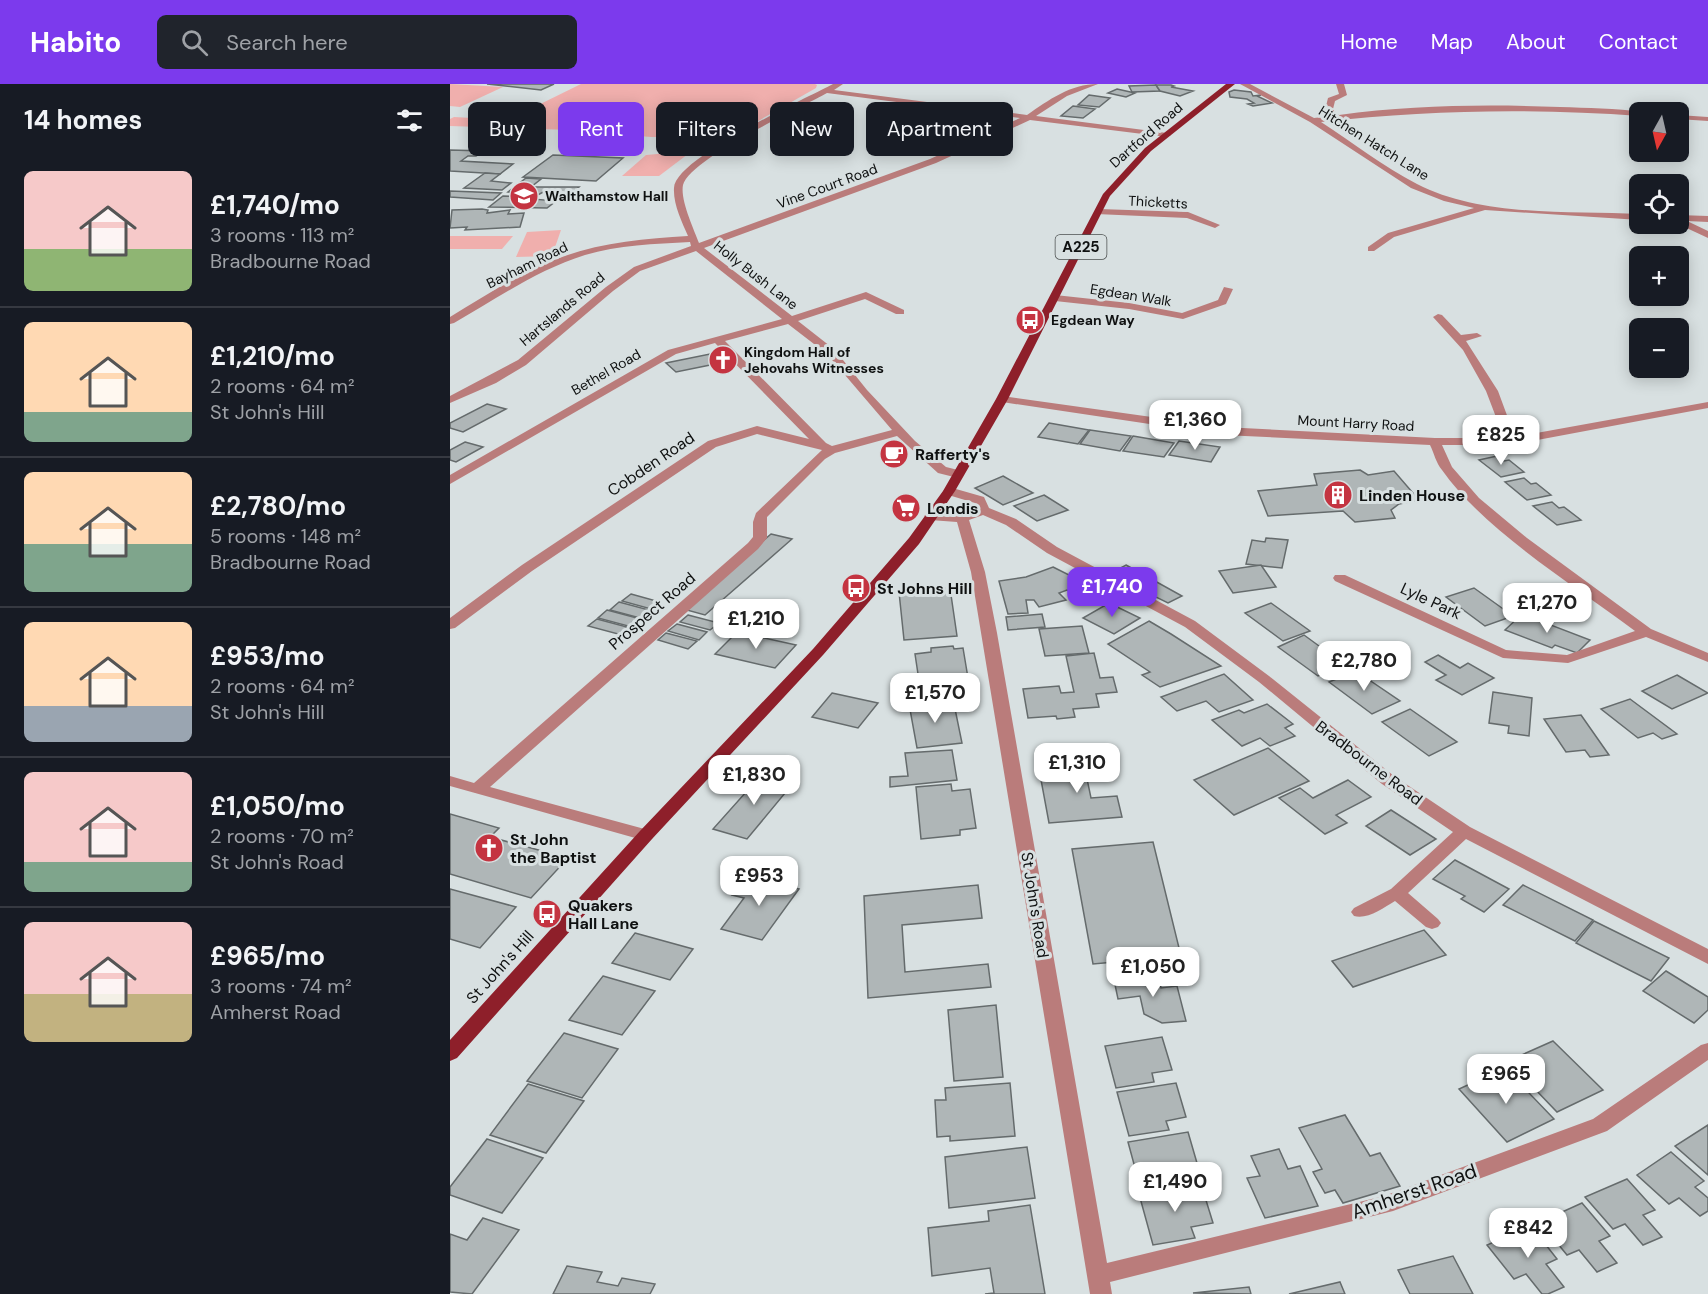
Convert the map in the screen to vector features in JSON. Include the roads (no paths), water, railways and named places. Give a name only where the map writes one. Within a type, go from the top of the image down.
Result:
[{"type":"main road","name":"Dartford Road","points":[[958,474],[1002,399],[1117,180],[1167,135],[1231,84]]},
{"type":"main road","name":"St John's Hill","points":[[450,1053],[646,835],[838,630],[914,541],[950,491],[958,474]]},
{"type":"street","points":[[832,84],[838,84]]},
{"type":"street","name":"Holly Bush Lane","points":[[838,84],[709,153],[682,177],[678,187],[684,216],[694,243],[831,352],[900,432],[942,470],[958,474]]},
{"type":"street","name":"Vine Court Road","points":[[694,243],[933,161],[1029,117],[1064,94],[1094,84]]},
{"type":"street","name":"Hitchen Hatch Lane","points":[[1245,84],[1313,120],[1414,186],[1447,199],[1485,208],[1629,217]]},
{"type":"street","points":[[1337,117],[1329,110],[1331,100],[1343,95],[1340,84]]},
{"type":"street","points":[[826,91],[1167,135]]},
{"type":"street","points":[[1313,120],[1382,112],[1496,108],[1568,108],[1629,113]]},
{"type":"street","points":[[1689,118],[1708,119]]},
{"type":"street","points":[[1371,249],[1391,235],[1485,208]]},
{"type":"street","name":"Thicketts","points":[[1099,212],[1139,215],[1171,213],[1198,218],[1215,225]]},
{"type":"street","points":[[1198,218],[1214,213]]},
{"type":"street","points":[[1689,219],[1708,219]]},
{"type":"street","points":[[1689,225],[1708,235]]},
{"type":"street","name":"Bayham Road","points":[[450,321],[523,279],[568,257],[633,243],[694,243]]},
{"type":"street","name":"Hartslands Road","points":[[450,400],[529,358],[618,281],[637,269],[694,243]]},
{"type":"street","name":"Egdean Walk","points":[[1055,298],[1129,306],[1183,316],[1222,302],[1228,290]]},
{"type":"street","name":"Bethel Road","points":[[450,480],[672,351],[790,320],[866,295],[900,312]]},
{"type":"street","points":[[1438,317],[1467,348],[1492,391],[1511,441]]},
{"type":"street","points":[[1458,339],[1477,336]]},
{"type":"street","points":[[717,339],[827,448]]},
{"type":"street","name":"Mount Harry Road","points":[[1002,399],[1223,431],[1435,442],[1511,441],[1708,405]]},
{"type":"street","name":"Cobden Road","points":[[450,625],[527,568],[712,444],[757,430],[827,448],[900,432]]},
{"type":"street","points":[[1435,442],[1446,468],[1475,501],[1522,541],[1646,632],[1708,658]]},
{"type":"street","name":"Prospect Road","points":[[477,789],[753,546],[760,538],[761,516],[827,448]]},
{"type":"street","name":"Bradbourne Road","points":[[950,491],[980,500],[983,510],[1011,522],[1072,561],[1190,624],[1264,679],[1388,780],[1464,831],[1708,957]]},
{"type":"street","points":[[930,516],[963,518],[983,510]]},
{"type":"street","name":"St John's Road","points":[[963,518],[978,572],[990,633],[1099,1285]]},
{"type":"street","name":"Lyle Park","points":[[1340,579],[1503,654],[1568,659],[1646,632]]},
{"type":"street","points":[[450,781],[646,835]]},
{"type":"street","points":[[1360,912],[1397,893],[1464,831]]},
{"type":"street","points":[[1397,893],[1432,923]]},
{"type":"street","name":"Amherst Road","points":[[1099,1285],[1385,1204],[1600,1125],[1708,1050]]},
{"type":"place","name":"Walthamstow Hall","points":[[524,196]]},
{"type":"place","name":"Egdean Way","points":[[1030,320]]},
{"type":"place","name":"Kingdom Hall of Jehovahs Witnesses","points":[[723,360]]},
{"type":"place","name":"Rafferty's","points":[[894,454]]},
{"type":"place","name":"Linden House","points":[[1338,495]]},
{"type":"place","name":"Londis","points":[[906,508]]},
{"type":"place","name":"St Johns Hill","points":[[856,588]]},
{"type":"place","name":"St John the Baptist","points":[[489,848]]},
{"type":"place","name":"Quakers Hall Lane","points":[[547,914]]}]
